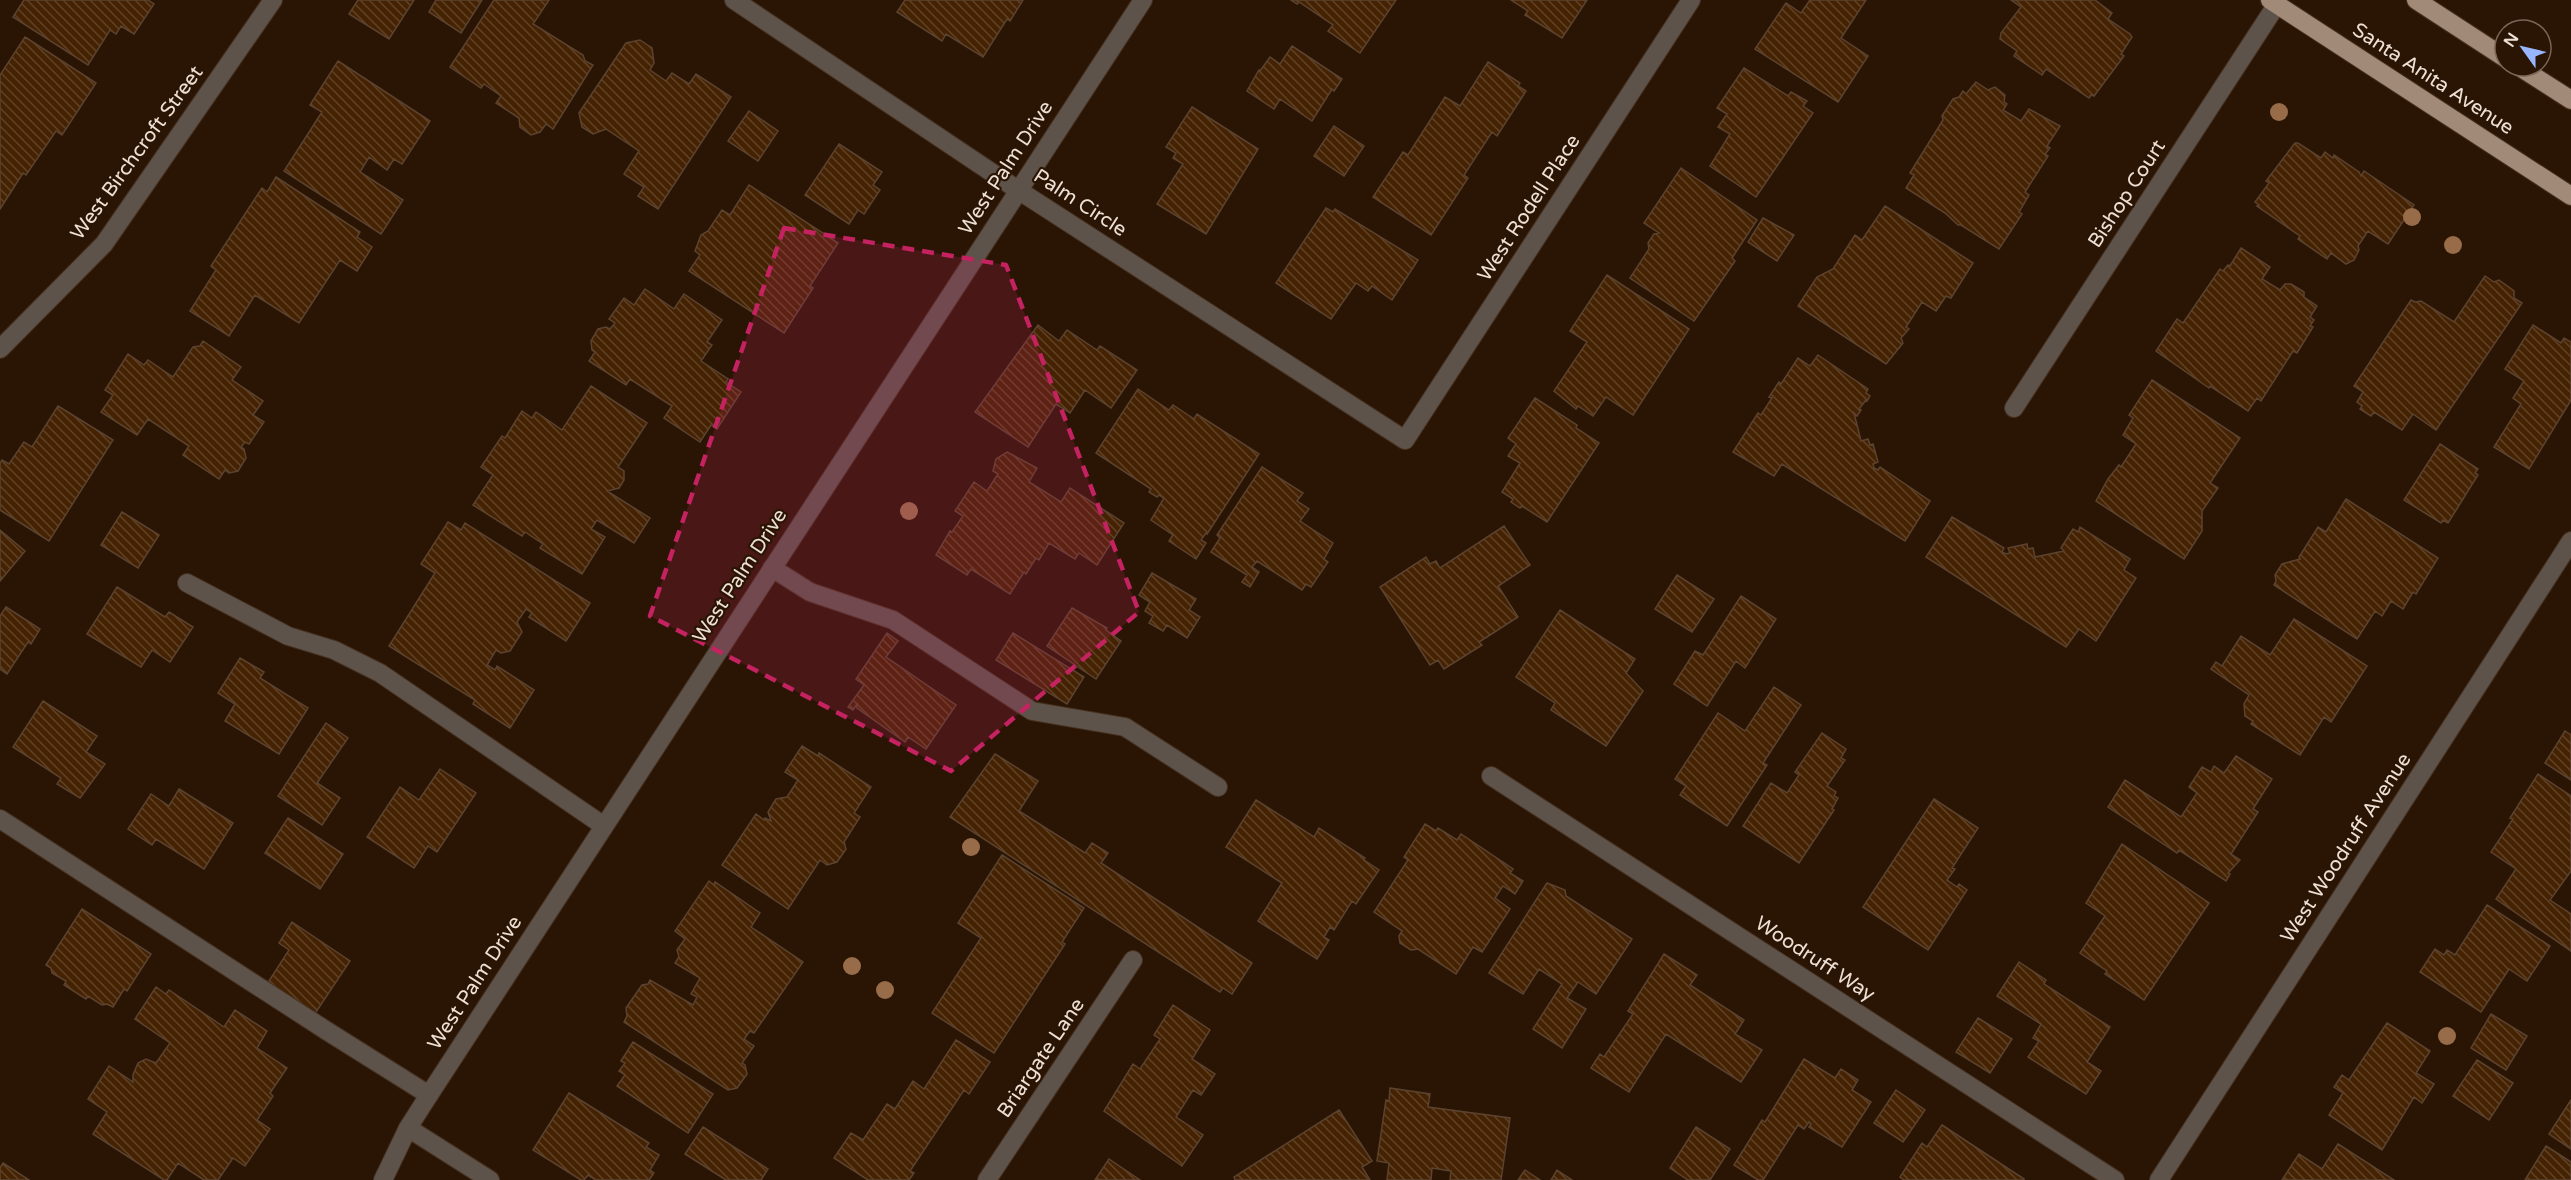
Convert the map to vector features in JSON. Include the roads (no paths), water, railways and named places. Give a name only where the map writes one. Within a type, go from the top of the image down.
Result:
[{"type":"main road","points":[[2416,0],[2493,49]]},
{"type":"main road","name":"Santa Anita Avenue","points":[[2274,2],[2571,196]]},
{"type":"main road","points":[[2537,78],[2571,100]]},
{"type":"street","name":"West Birchcroft Street","points":[[0,349],[104,244],[273,0]]},
{"type":"street","name":"Palm Circle","points":[[734,0],[1018,190],[1405,440]]},
{"type":"street","name":"West Palm Drive","points":[[383,1180],[408,1128],[429,1095],[1143,0]]},
{"type":"street","name":"West Rodell Place","points":[[1405,440],[1691,0]]},
{"type":"street","name":"Bishop Court","points":[[2014,408],[2274,2]]},
{"type":"street","name":"West Woodruff Avenue","points":[[2159,1180],[2571,541]]},
{"type":"street","points":[[772,568],[810,592],[893,620],[1032,711],[1125,727],[1218,787]]},
{"type":"street","points":[[187,583],[288,636],[334,650],[380,673],[604,826]]},
{"type":"street","name":"Woodruff Way","points":[[1491,776],[2115,1180]]},
{"type":"street","points":[[0,819],[429,1095]]},
{"type":"street","name":"Briargate Lane","points":[[987,1180],[1132,960]]},
{"type":"street","points":[[408,1128],[490,1180]]}]
